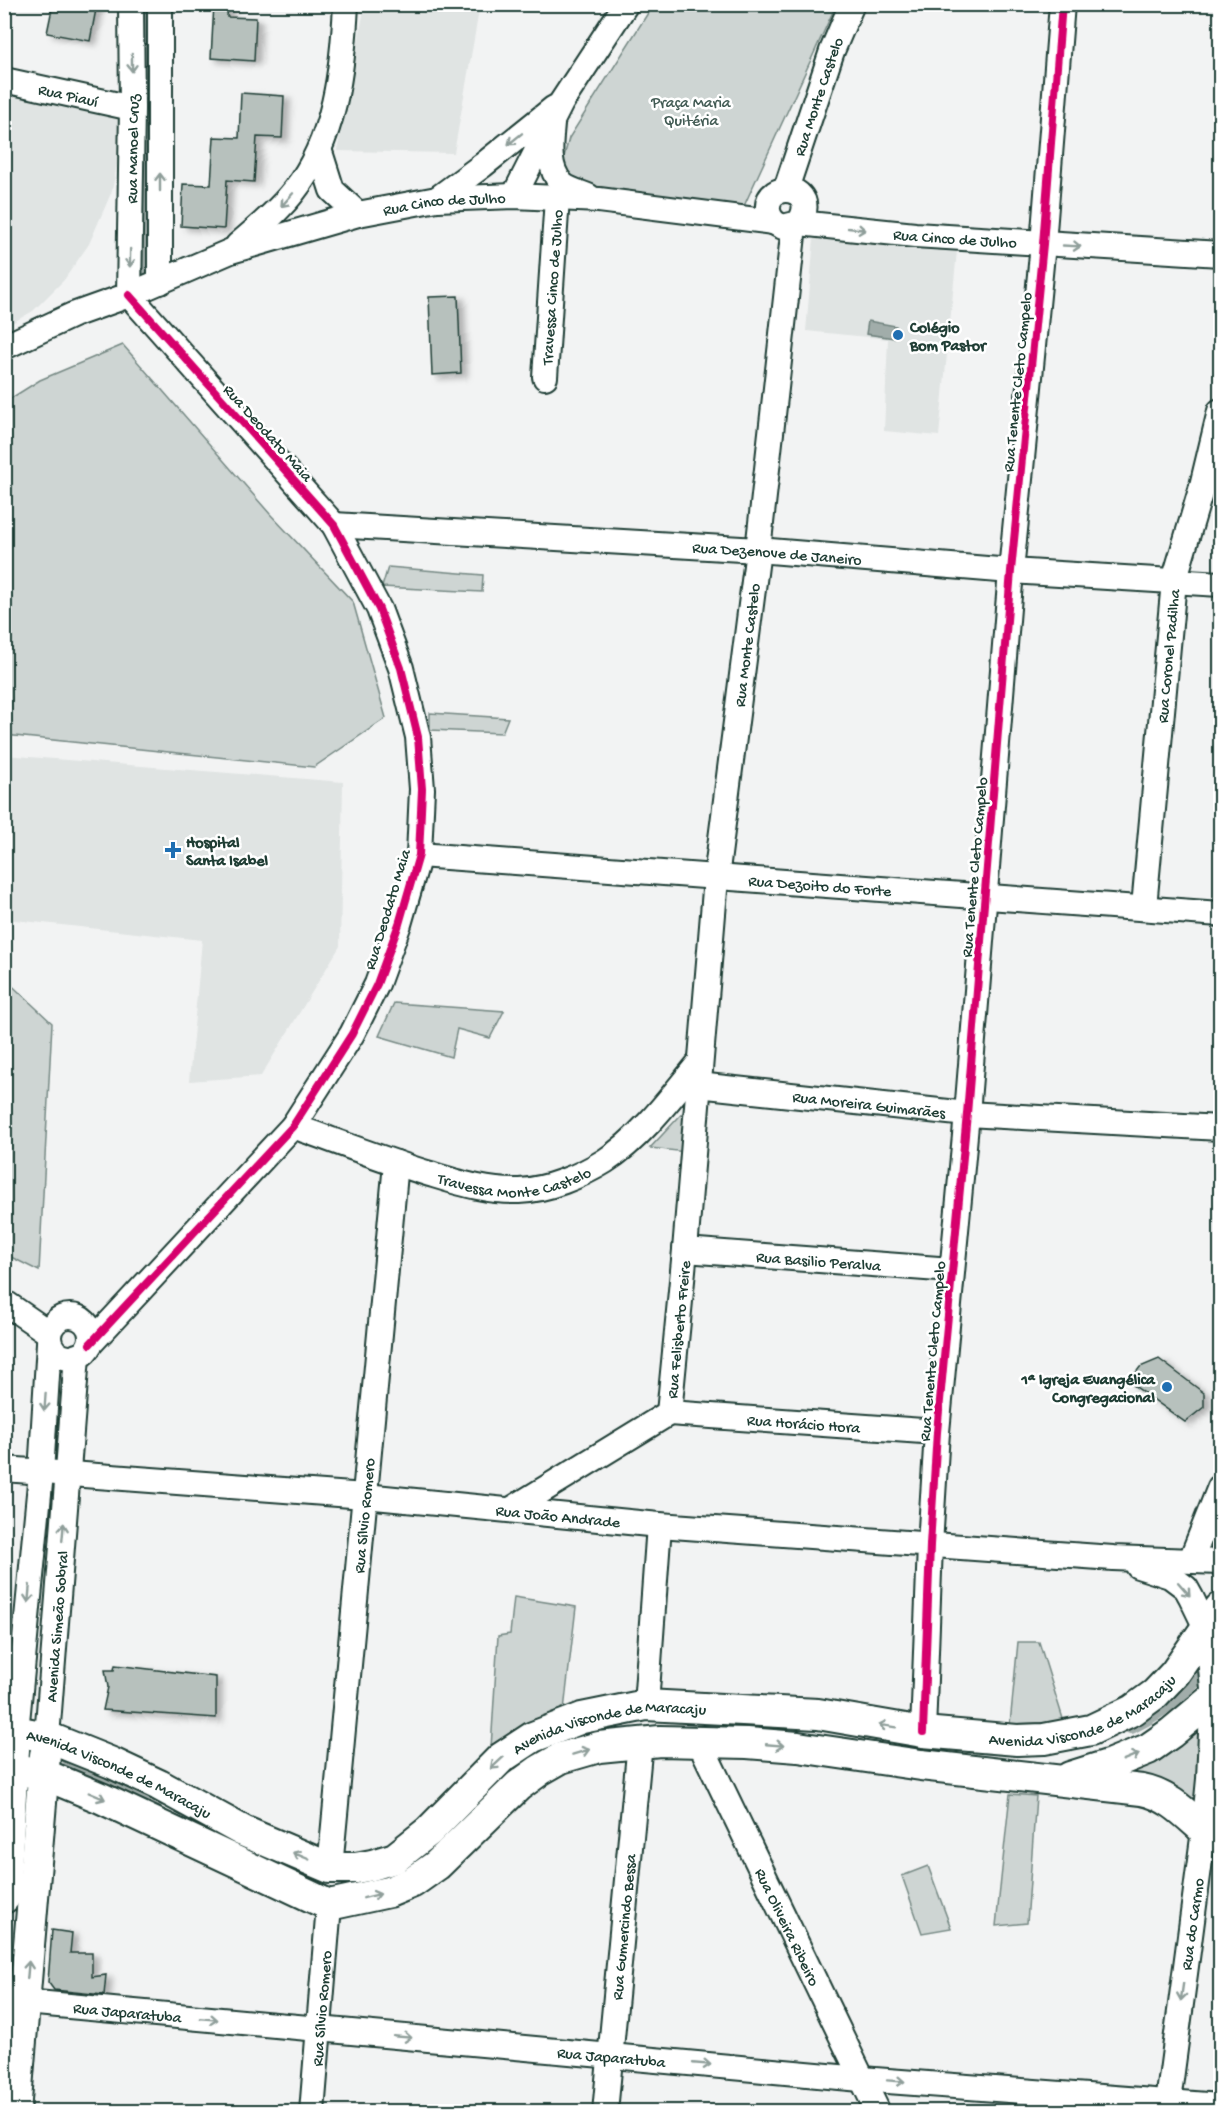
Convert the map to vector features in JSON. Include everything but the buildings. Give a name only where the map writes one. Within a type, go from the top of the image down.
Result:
[{"type":"main road","name":"Avenida Visconde de Maracaju","points":[[10,1731],[47,1737],[112,1763],[159,1785],[243,1831],[330,1868],[356,1868],[395,1857],[429,1831],[501,1758],[532,1737],[582,1718],[646,1706],[818,1714],[923,1732],[1017,1740],[1044,1739],[1091,1730],[1133,1710],[1155,1694],[1212,1629]]},
{"type":"main road","name":"Avenida Visconde de Maracaju","points":[[9,1768],[44,1774],[125,1809],[329,1905],[389,1892],[413,1882],[436,1865],[518,1786],[540,1770],[561,1758],[599,1747],[640,1742],[699,1740],[798,1747],[1055,1781],[1112,1764],[1148,1749],[1172,1733],[1215,1691]]},
{"type":"main road","name":"Avenida Simeão Sobral","points":[[4,1898],[10,1731]]},
{"type":"main road","name":"Avenida Simeão Sobral","points":[[15,2112],[15,2002],[47,1737]]},
{"type":"main road","points":[[1055,1781],[1150,1792],[1172,1803],[1204,1830]]},
{"type":"street","name":"Rua Manoel Cruz","points":[[129,295],[131,4]]},
{"type":"street","name":"Rua Manoel Cruz","points":[[160,4],[160,282]]},
{"type":"street","points":[[231,250],[287,201],[320,152],[331,115],[340,69],[346,4]]},
{"type":"street","points":[[514,196],[557,110],[626,4]]},
{"type":"street","name":"Rua Monte Castelo","points":[[699,1074],[716,878],[758,550],[788,224],[804,214],[804,203],[798,193],[786,189],[825,70],[852,4]]},
{"type":"street","name":"Rua Tenente Cleto Campelo","points":[[923,1732],[937,1432],[967,1114],[1011,571],[1043,244],[1062,4]]},
{"type":"street","name":"Rua Piauí","points":[[4,80],[132,108]]},
{"type":"street","points":[[437,199],[557,110]]},
{"type":"street","points":[[557,110],[550,149],[554,170],[563,185],[599,200]]},
{"type":"street","points":[[320,152],[332,190],[358,214]]},
{"type":"street","name":"Rua Cinco de Julho","points":[[4,347],[73,315],[129,295],[231,250],[358,214],[437,199],[514,196],[599,200],[788,224],[1043,244],[1221,254]]},
{"type":"street","name":"Travessa Cinco de Julho","points":[[545,377],[557,198]]},
{"type":"street","name":"Rua Deodato Maia","points":[[83,1350],[293,1126],[352,1034],[377,984],[399,924],[419,855],[422,789],[418,737],[401,668],[380,609],[334,525],[129,295]]},
{"type":"street","name":"Rua Coronel Padilha","points":[[1144,907],[1174,581],[1221,411]]},
{"type":"street","name":"Rua Dezenove de Janeiro","points":[[334,525],[758,550],[1011,571],[1221,584]]},
{"type":"street","name":"Rua Dezoito do Forte","points":[[419,855],[1221,914]]},
{"type":"street","name":"Travessa Monte Castelo","points":[[293,1126],[396,1163],[478,1188],[522,1191],[543,1187],[606,1161],[627,1144],[658,1111],[699,1074]]},
{"type":"street","name":"Rua Moreira Guimarães","points":[[699,1074],[967,1114],[1221,1128]]},
{"type":"street","name":"Rua Felisberto Freire","points":[[512,1509],[669,1413],[699,1074]]},
{"type":"street","name":"Rua Sílvio Romero","points":[[330,1868],[396,1163]]},
{"type":"street","name":"Rua Basilio Peralva","points":[[685,1250],[952,1270]]},
{"type":"street","points":[[4,1302],[49,1338]]},
{"type":"street","points":[[68,1315],[80,1318],[88,1326],[91,1338],[83,1350],[64,1357],[52,1350],[49,1338],[52,1324],[57,1319],[68,1315]]},
{"type":"street","name":"Avenida Simeão Sobral","points":[[10,1731],[40,1473],[49,1338]]},
{"type":"street","name":"Avenida Simeão Sobral","points":[[47,1737],[68,1474],[83,1350]]},
{"type":"street","name":"Rua Horácio Hora","points":[[669,1413],[937,1432]]},
{"type":"street","name":"Rua João Andrade","points":[[4,1469],[365,1496],[659,1525],[1113,1558],[1221,1562]]},
{"type":"street","points":[[1191,1560],[1221,1487]]},
{"type":"street","points":[[646,1706],[659,1525]]},
{"type":"street","name":"Rua João Andrade","points":[[1113,1558],[1157,1571],[1179,1582],[1212,1629]]},
{"type":"street","name":"Rua do Carmo","points":[[1169,2107],[1209,1779],[1215,1691],[1212,1629]]},
{"type":"street","name":"Rua Oliveira Ribeiro","points":[[699,1740],[878,2112]]},
{"type":"street","name":"Rua Gumercindo Bessa","points":[[604,2112],[640,1742]]},
{"type":"street","points":[[1209,1779],[1221,1756]]},
{"type":"street","name":"Rua Sílvio Romero","points":[[312,2112],[329,1905]]},
{"type":"street","name":"Rua Japaratuba","points":[[15,2002],[1169,2107],[1221,2106]]},
{"type":"shaded area","points":[[365,5],[480,5],[454,153],[337,151]]},
{"type":"shaded area","points":[[4,93],[126,117],[112,191],[89,244],[64,280],[33,311],[5,327]]},
{"type":"shaded area","name":"Colégio Bom Pastor","points":[[814,238],[957,251],[939,436],[884,431],[888,339],[806,331]]},
{"type":"shaded area","points":[[868,321],[896,326],[894,338],[866,334]]},
{"type":"shaded area","name":"Hospital Santa Isabel","points":[[4,755],[343,782],[340,946],[261,1076],[189,1081],[202,940],[5,919]]},
{"type":"green space","name":"Praça Maria Quitéria","points":[[653,5],[836,5],[744,206],[578,185],[565,172],[564,157],[569,138]]},
{"type":"green space","points":[[123,345],[270,514],[353,602],[386,718],[314,767],[5,735],[5,402],[40,380]]},
{"type":"green space","points":[[388,567],[483,575],[482,592],[382,587]]},
{"type":"green space","points":[[430,713],[508,718],[502,733],[430,730]]},
{"type":"green space","points":[[4,978],[52,1023],[39,1271],[5,1254]]},
{"type":"green space","points":[[394,1003],[504,1011],[490,1038],[457,1029],[451,1057],[379,1036]]},
{"type":"green space","points":[[690,1105],[686,1152],[650,1148]]},
{"type":"green space","points":[[514,1597],[576,1607],[564,1710],[491,1748],[498,1636],[510,1634]]},
{"type":"green space","points":[[1018,1642],[1039,1642],[1064,1722],[1010,1724]]},
{"type":"green space","points":[[1203,1716],[1195,1813],[1113,1777]]},
{"type":"green space","points":[[1010,1794],[1036,1796],[1027,1923],[996,1926]]},
{"type":"green space","points":[[928,1866],[951,1928],[922,1933],[902,1876]]},
{"type":"waterway","points":[[144,275],[146,4]]},
{"type":"waterway","points":[[1131,1725],[1156,1711],[1177,1695],[1214,1655]]},
{"type":"waterway","points":[[71,1766],[153,1806]]},
{"type":"cycle path","points":[[923,1732],[937,1432],[967,1114],[1011,571],[1043,244],[1062,4]]},
{"type":"cycle path","points":[[90,1344],[293,1126],[352,1034],[377,984],[399,924],[419,855],[422,789],[418,737],[401,668],[379,609],[334,525],[129,295]]},
{"type":"place","name":"Colégio Bom Pastor","points":[[898,335]]},
{"type":"place","name":"Hospital Santa Isabel","points":[[173,850]]},
{"type":"place","name":"1ª Igreja Evangélica Congregacional","points":[[1167,1387]]}]
